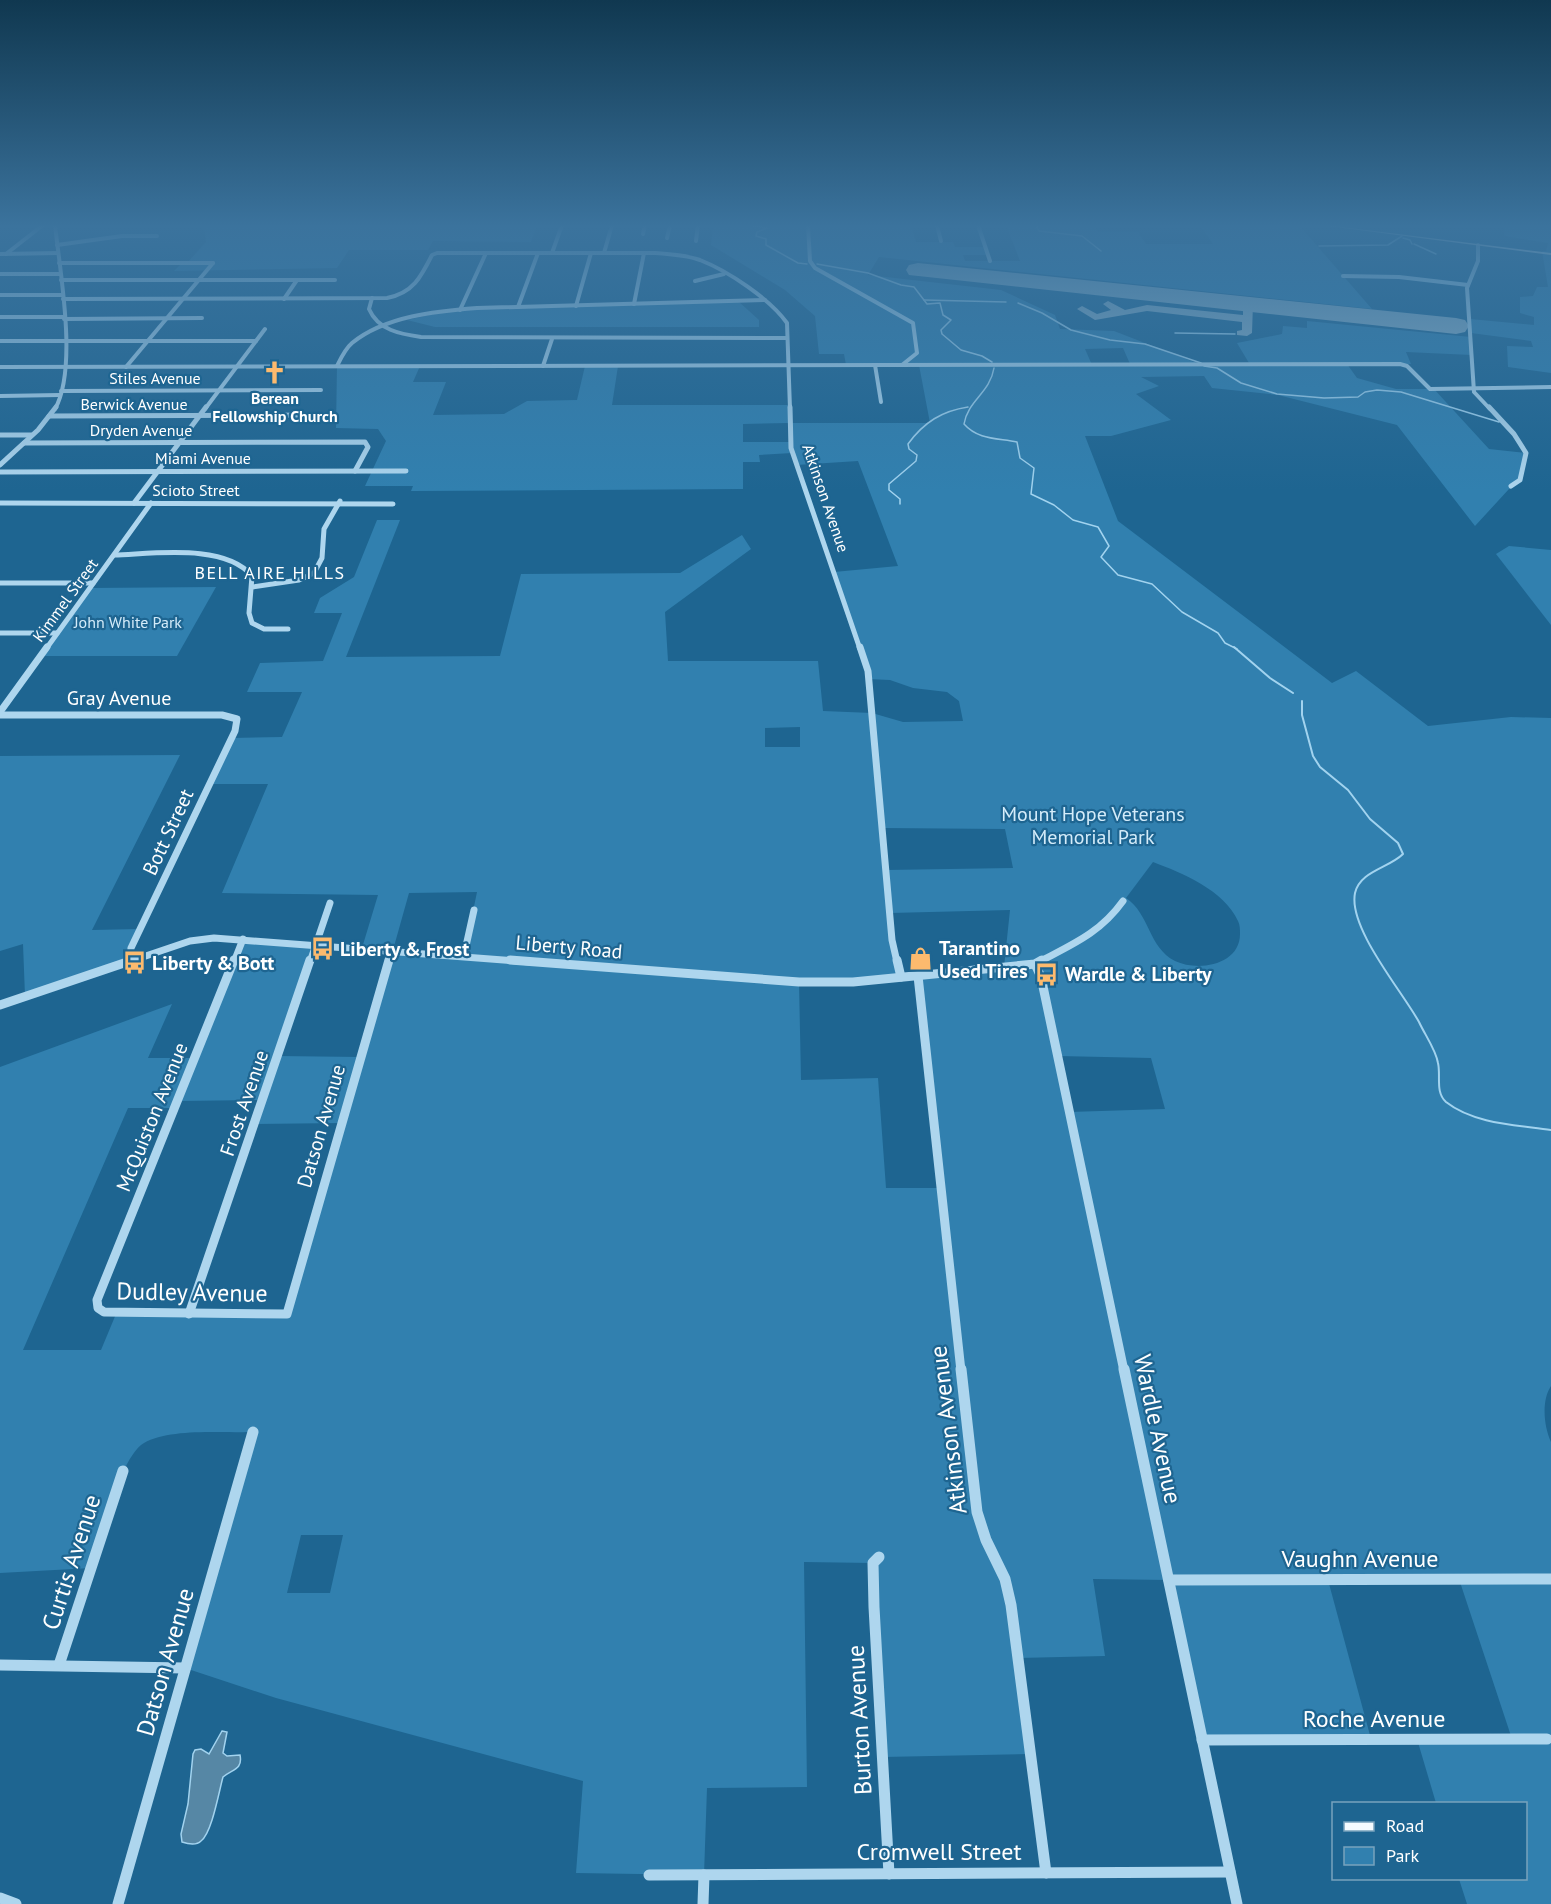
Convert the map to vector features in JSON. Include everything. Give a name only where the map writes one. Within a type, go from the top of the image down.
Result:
[{"type":"street","points":[[0,465],[24,443],[57,406],[66,367],[64,314]]},
{"type":"street","points":[[126,367],[171,314]]},
{"type":"street","points":[[370,314],[384,327],[401,334],[432,338],[787,338]]},
{"type":"street","points":[[337,366],[352,342],[384,327],[432,314]]},
{"type":"street","name":"Atkinson Avenue","points":[[781,314],[787,322],[790,448],[868,671],[892,940],[902,977]]},
{"type":"street","points":[[898,314],[913,322],[918,351],[902,365]]},
{"type":"street","points":[[1470,314],[1474,392],[1521,443],[1526,453],[1520,480],[1511,486]]},
{"type":"street","points":[[0,317],[202,318]]},
{"type":"street","points":[[134,503],[265,329]]},
{"type":"street","points":[[543,366],[552,339]]},
{"type":"street","points":[[0,341],[256,341]]},
{"type":"street","points":[[0,367],[1400,364],[1407,366],[1426,387],[1434,389],[1551,387]]},
{"type":"street","points":[[875,365],[881,402]]},
{"type":"street","name":"Stiles Avenue","points":[[0,396],[218,390],[321,390]]},
{"type":"street","name":"Berwick Avenue","points":[[49,416],[327,415]]},
{"type":"street","points":[[0,435],[31,435]]},
{"type":"street","name":"Dryden Avenue","points":[[24,443],[366,443],[368,447],[355,471]]},
{"type":"street","name":"Miami Avenue","points":[[0,472],[406,471]]},
{"type":"street","points":[[252,587],[299,580],[314,573],[322,558],[324,529],[339,502]]},
{"type":"street","name":"Scioto Street","points":[[0,503],[339,502],[393,504]]},
{"type":"street","name":"Kimmel Street","points":[[0,713],[151,503]]},
{"type":"street","points":[[114,555],[228,557],[250,570],[252,587],[249,614],[252,623],[264,628],[288,629]]},
{"type":"street","points":[[0,584],[93,583]]},
{"type":"street","points":[[0,633],[57,633]]},
{"type":"street","name":"Gray Avenue","points":[[0,713],[222,715],[237,719]]},
{"type":"street","name":"Bott Street","points":[[130,961],[131,948],[235,730],[237,719]]},
{"type":"street","name":"Liberty Road","points":[[0,1005],[196,940],[214,938],[799,982],[853,982],[918,976],[1035,964],[1092,934],[1112,916],[1123,901]]},
{"type":"street","name":"Frost Avenue","points":[[189,1314],[330,903]]},
{"type":"street","points":[[464,955],[474,910]]},
{"type":"street","name":"McQuiston Avenue","points":[[98,1308],[97,1300],[243,939]]},
{"type":"street","name":"Datson Avenue","points":[[287,1314],[393,950]]},
{"type":"street","name":"Wardle Avenue","points":[[1035,964],[1041,977],[1236,1904]]},
{"type":"street","name":"Atkinson Avenue","points":[[918,976],[977,1512],[986,1540],[1005,1579],[1011,1605],[1046,1873]]},
{"type":"street","name":"Dudley Avenue","points":[[98,1308],[110,1314],[287,1314]]},
{"type":"street","name":"Datson Avenue","points":[[118,1904],[253,1432]]},
{"type":"street","name":"Curtis Avenue","points":[[59,1665],[123,1471]]},
{"type":"street","name":"Burton Avenue","points":[[876,1560],[874,1607],[890,1874]]},
{"type":"street","name":"Vaughn Avenue","points":[[1169,1580],[1551,1579]]},
{"type":"street","points":[[0,1665],[185,1668]]},
{"type":"street","name":"Roche Avenue","points":[[1202,1740],[1547,1739]]},
{"type":"street","name":"Cromwell Street","points":[[649,1875],[1230,1872]]},
{"type":"street","points":[[703,1904],[704,1875]]},
{"type":"street","points":[[0,1899],[16,1904]]},
{"type":"green space","points":[[435,314],[752,314],[759,320],[759,327],[435,327],[407,320]]},
{"type":"green space","name":"Mount Hope Veterans Memorial Park","points":[[813,314],[1053,314],[1060,329],[1114,331],[1199,364],[1249,363],[1237,343],[1282,334],[1283,326],[1307,328],[1307,321],[1471,337],[1472,355],[1406,352],[1411,364],[1347,364],[1357,378],[1396,389],[1434,389],[1489,449],[1526,453],[1520,480],[1475,526],[1397,425],[1278,395],[1212,388],[1204,376],[1141,377],[1159,386],[1136,394],[1171,420],[1111,436],[1085,436],[1118,521],[1332,683],[1356,671],[1428,726],[1511,717],[1551,718],[1551,1386],[1546,1399],[1545,1414],[1551,1442],[1551,1904],[1467,1904],[1459,1880],[1527,1880],[1527,1802],[1436,1802],[1417,1739],[1512,1739],[1459,1579],[1328,1580],[1371,1739],[1202,1740],[1169,1580],[1093,1579],[1105,1656],[1018,1658],[1030,1754],[883,1757],[873,1563],[804,1562],[807,1787],[707,1788],[704,1875],[576,1873],[583,1781],[276,1698],[185,1668],[253,1432],[182,1433],[155,1438],[144,1443],[135,1451],[119,1481],[91,1568],[0,1573],[0,1067],[172,1004],[148,1058],[195,1058],[243,939],[316,944],[277,1056],[361,1057],[392,950],[362,948],[378,895],[222,893],[268,784],[209,784],[232,738],[282,737],[302,692],[247,692],[260,663],[323,661],[342,613],[314,613],[320,598],[354,577],[377,520],[400,520],[346,657],[500,656],[521,574],[680,573],[742,535],[751,549],[665,612],[668,661],[818,661],[823,711],[872,713],[903,722],[963,721],[959,701],[947,692],[913,688],[890,680],[868,679],[834,572],[898,566],[858,461],[796,465],[792,453],[759,455],[760,462],[743,462],[743,489],[411,491],[413,486],[365,486],[386,441],[378,429],[336,428],[337,366],[420,366],[413,382],[446,382],[433,415],[504,414],[527,401],[577,400],[585,366],[618,366],[612,405],[789,405],[789,423],[930,423],[919,365],[846,365],[844,354],[819,354],[815,316]],"holes":[[[1123,348],[1130,364],[1092,365],[1085,349]],[[788,423],[789,442],[743,442],[743,424]],[[800,727],[800,747],[765,747],[765,728]],[[883,828],[1005,829],[1013,868],[886,870]],[[1153,862],[1189,877],[1223,900],[1239,923],[1238,945],[1233,953],[1216,963],[1195,966],[1175,961],[1159,948],[1134,905],[1126,898]],[[477,892],[464,955],[393,950],[409,893]],[[1010,910],[1004,967],[918,976],[941,1188],[886,1188],[878,1078],[801,1080],[799,982],[901,977],[890,913]],[[1058,1056],[1151,1058],[1165,1109],[1069,1112]],[[261,1100],[254,1124],[342,1123],[287,1314],[116,1314],[101,1350],[23,1350],[128,1108],[175,1108],[178,1101]],[[301,1535],[343,1535],[330,1593],[287,1593]]]},
{"type":"green space","points":[[1523,314],[1551,314],[1551,373],[1508,367],[1507,346],[1533,347],[1531,341],[1471,333],[1470,319],[1534,325],[1534,317]]},
{"type":"green space","points":[[1509,546],[1551,550],[1551,625],[1496,554]]},
{"type":"green space","name":"John White Park","points":[[216,587],[177,656],[40,656],[90,588]]},
{"type":"green space","points":[[180,755],[92,930],[140,929],[130,961],[25,996],[23,944],[0,951],[0,756]]},
{"type":"shaded area","points":[[222,1731],[227,1732],[223,1753],[227,1756],[240,1755],[240,1764],[223,1777],[212,1821],[205,1837],[197,1844],[182,1842],[181,1834],[188,1804],[193,1754],[195,1750],[201,1749],[209,1754]]},
{"type":"waterway","points":[[943,314],[951,320],[941,330],[942,334],[961,350],[982,356],[992,362]]},
{"type":"waterway","points":[[1043,314],[1071,330],[1110,340],[1145,344],[1201,363]]},
{"type":"waterway","points":[[1175,333],[1235,334]]},
{"type":"waterway","points":[[1204,366],[1217,368],[1241,383],[1277,394],[1324,398],[1358,397],[1365,392],[1377,390],[1401,392],[1499,422]]},
{"type":"waterway","points":[[994,368],[992,377],[970,409],[964,424],[982,436],[1017,442],[1020,458],[1034,468],[1031,494],[1054,505],[1073,520],[1098,527],[1109,546],[1101,557],[1118,575],[1152,584],[1182,612],[1218,633],[1225,643],[1235,648]]},
{"type":"waterway","points":[[900,504],[900,499],[889,490],[889,484],[916,461],[917,455],[909,449],[908,444],[934,419],[950,411],[968,407]]},
{"type":"waterway","points":[[1235,648],[1270,678],[1293,693]]},
{"type":"waterway","points":[[1302,701],[1302,715],[1313,756],[1320,767],[1348,790],[1370,819],[1398,843],[1403,854],[1363,880],[1355,893],[1355,907],[1368,941],[1433,1048],[1439,1068],[1439,1089],[1443,1098],[1469,1115],[1510,1125],[1551,1130]]},
{"type":"taxiway","points":[[1090,314],[1095,317],[1108,314]]},
{"type":"taxiway","points":[[1200,314],[1247,319]]},
{"type":"taxiway","points":[[1241,333],[1247,333],[1248,314]]},
{"type":"runway","points":[[1339,314],[1456,326]]},
{"type":"place","name":"Berean Fellowship Church","points":[[275,373]]},
{"type":"place","name":"Liberty & Frost","points":[[322,949]]},
{"type":"place","name":"Tarantino Used Tires","points":[[921,959]]},
{"type":"place","name":"Liberty & Bott","points":[[134,963]]},
{"type":"place","name":"Wardle & Liberty","points":[[1047,974]]},
{"type":"district","name":"BELL AIRE HILLS","points":[[270,572]]}]
